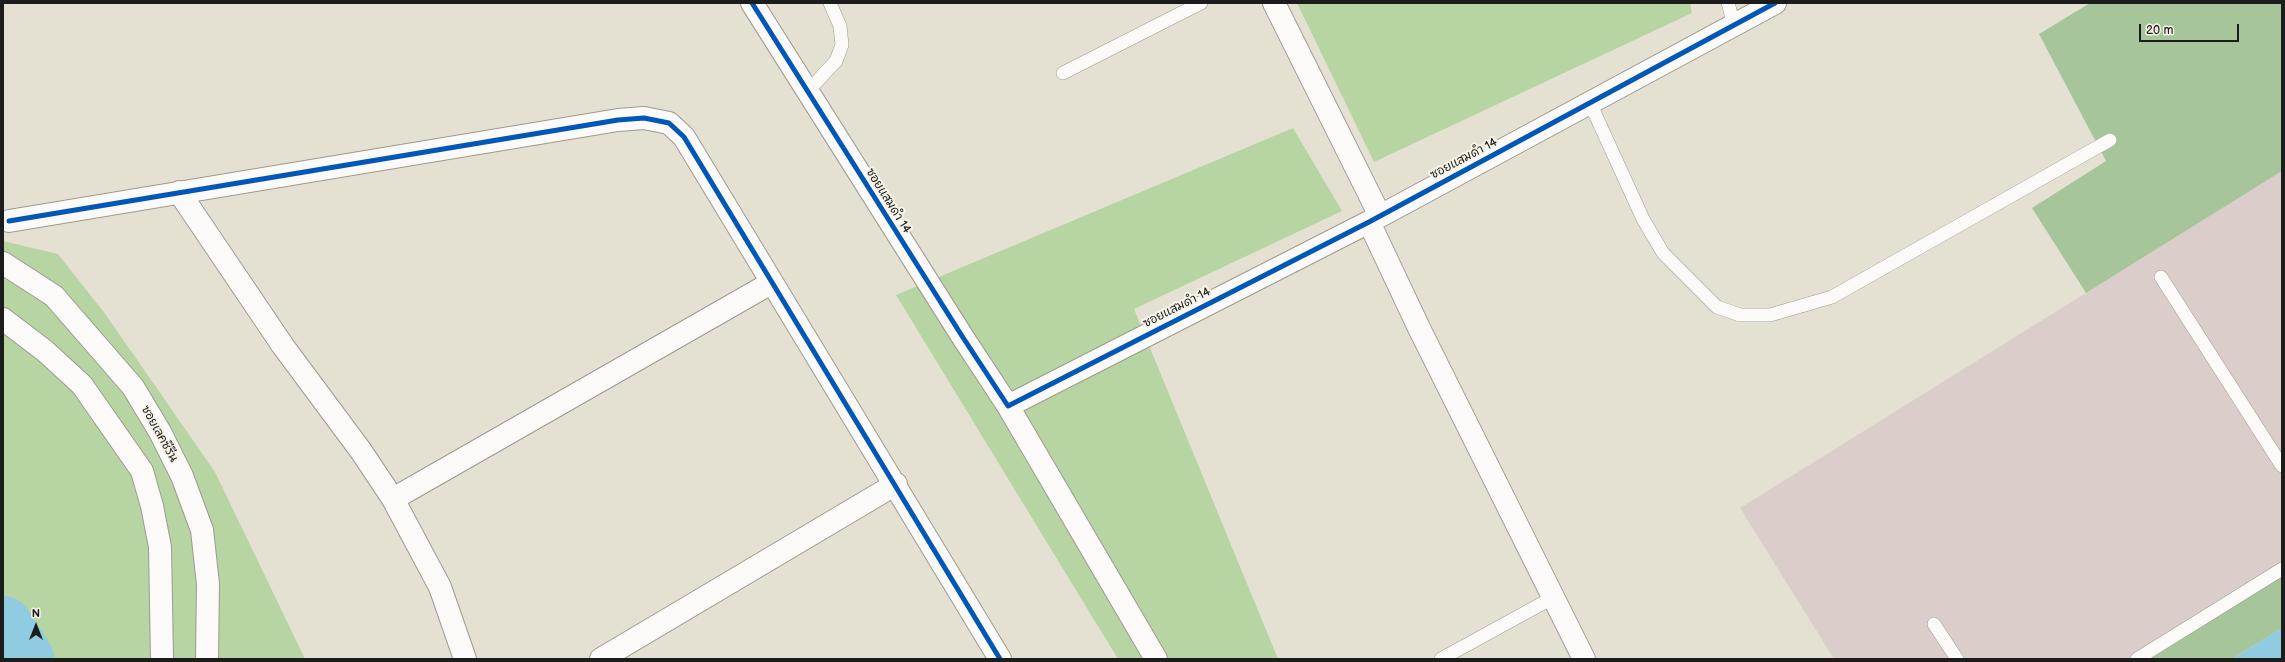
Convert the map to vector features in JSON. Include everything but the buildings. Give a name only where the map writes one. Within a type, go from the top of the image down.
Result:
[{"type":"street","name":"ซอยแสมดำ 14","points":[[752,3],[962,336],[1008,406],[1375,219],[1775,3]]},
{"type":"street","points":[[1274,3],[1375,219],[1419,328],[1584,659]]},
{"type":"street","points":[[9,221],[618,120],[644,118],[669,123],[684,137],[771,283],[896,484],[1000,659]]},
{"type":"street","points":[[179,192],[283,346],[361,451],[392,500],[440,587],[465,659]]},
{"type":"street","name":"ซอยเลคซีรีน","points":[[3,263],[54,296],[133,387],[182,476],[202,530],[208,584],[207,659]]},
{"type":"street","points":[[392,500],[771,283]]},
{"type":"street","points":[[3,319],[45,351],[82,385],[142,471],[152,506],[160,547],[162,659]]},
{"type":"street","points":[[1008,406],[1156,659]]},
{"type":"street","points":[[601,659],[896,484]]},
{"type":"lane","points":[[808,91],[836,61],[842,45],[840,26],[830,3]]},
{"type":"lane","points":[[1063,73],[1201,3]]},
{"type":"lane","points":[[1728,3],[1734,25]]},
{"type":"lane","points":[[1590,103],[1642,219],[1663,253],[1717,307],[1740,316],[1770,315],[1832,297],[2110,140]]},
{"type":"lane","points":[[2161,277],[2282,466]]},
{"type":"lane","points":[[2137,659],[2282,569]]},
{"type":"lane","points":[[1441,659],[1554,597]]},
{"type":"lane","points":[[1934,624],[1957,659]]},
{"type":"shaded area","points":[[2282,171],[2282,574],[2148,659],[1834,659],[1740,508]]},
{"type":"green space","points":[[1297,3],[1690,3],[1692,13],[1374,162]]},
{"type":"green space","points":[[2090,3],[2282,3],[2282,171],[2086,293],[2032,208],[2106,161],[2039,34]]},
{"type":"green space","points":[[1293,128],[1342,211],[1134,309],[1278,659],[1118,659],[896,295]]},
{"type":"green space","points":[[3,241],[58,254],[106,315],[215,472],[305,659],[3,659]]},
{"type":"green space","points":[[2282,574],[2282,628],[2232,659],[2148,659]]},
{"type":"water","points":[[2282,628],[2282,659],[2232,659]]},
{"type":"waterway","points":[[3,626],[24,659]]},
{"type":"cycle path","points":[[752,3],[962,336],[1008,406],[1369,222],[1775,3]]},
{"type":"cycle path","points":[[9,221],[618,120],[644,118],[669,123],[684,137],[1000,659]]}]
